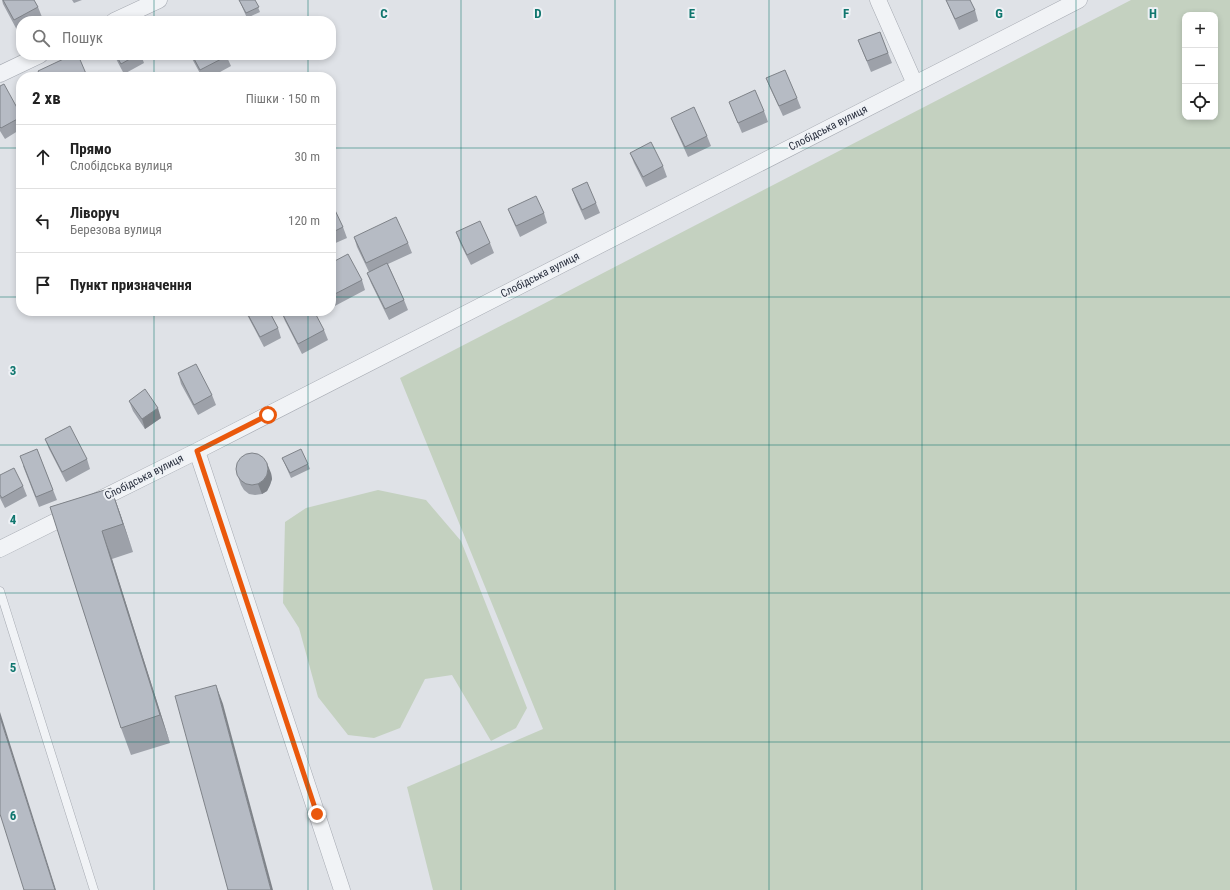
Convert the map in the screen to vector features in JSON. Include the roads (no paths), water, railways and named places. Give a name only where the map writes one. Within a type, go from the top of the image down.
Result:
[{"type":"street","points":[[125,16],[159,0]]},
{"type":"street","points":[[878,0],[915,84]]},
{"type":"street","name":"Слобідська вулиця","points":[[0,549],[197,451],[1079,0]]},
{"type":"street","points":[[0,74],[29,60]]},
{"type":"street","points":[[197,451],[342,890]]},
{"type":"lane","points":[[0,591],[94,890]]}]
